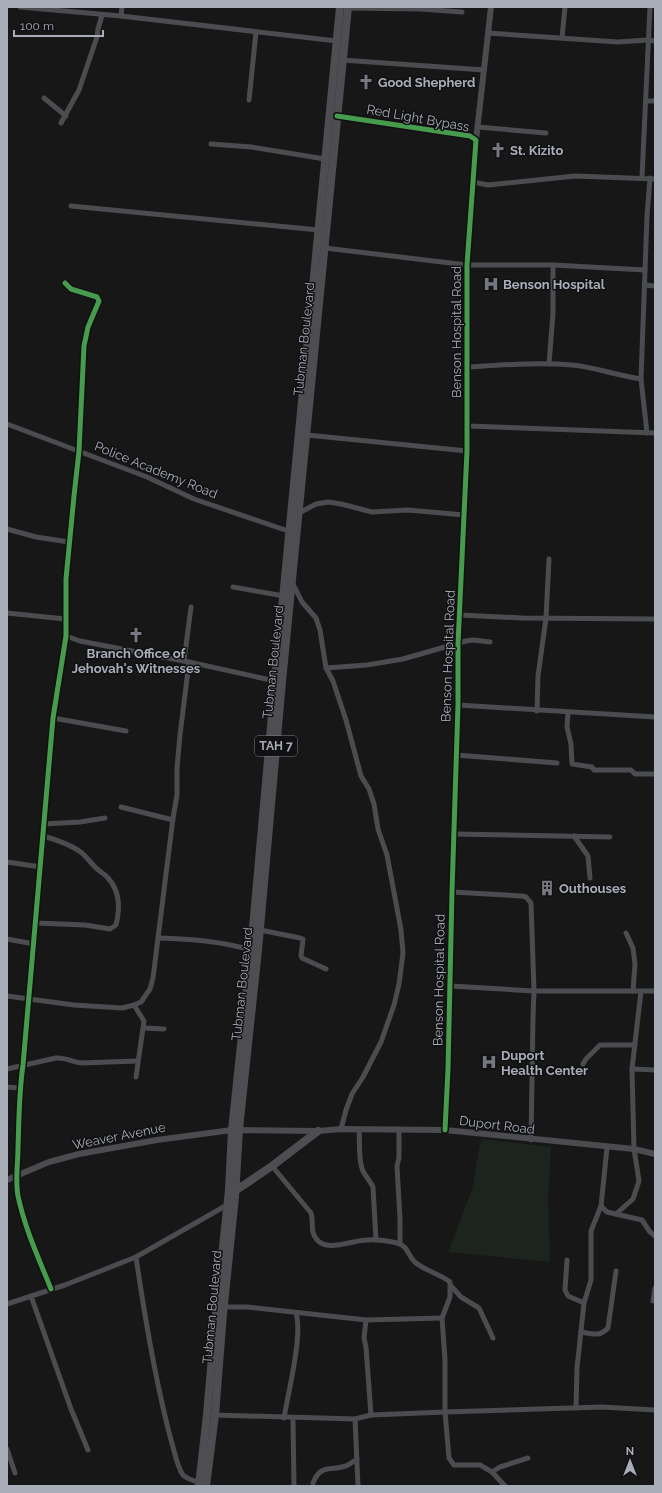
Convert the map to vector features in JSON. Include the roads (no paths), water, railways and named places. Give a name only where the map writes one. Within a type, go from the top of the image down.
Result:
[{"type":"highway","name":"Tubman Boulevard","points":[[201,1485],[215,1415],[236,1191],[235,1129],[260,930],[292,584],[294,534],[325,158],[337,41],[345,7]]},
{"type":"highway","name":"Tubman Boulevard","points":[[201,1485],[235,1129],[275,681],[284,596],[299,513],[337,116],[345,7]]},
{"type":"highway","points":[[236,1191],[318,1131]]},
{"type":"street","points":[[20,7],[121,16],[337,41]]},
{"type":"street","points":[[121,16],[122,7]]},
{"type":"street","points":[[345,7],[420,9],[462,12]]},
{"type":"street","points":[[476,140],[491,7]]},
{"type":"street","points":[[562,38],[565,7]]},
{"type":"street","points":[[642,177],[647,101],[650,7]]},
{"type":"street","points":[[61,123],[79,90],[97,37],[102,15]]},
{"type":"street","points":[[249,100],[256,32]]},
{"type":"street","points":[[488,33],[618,42],[655,41]]},
{"type":"street","points":[[342,60],[484,70]]},
{"type":"street","points":[[44,98],[66,116]]},
{"type":"street","points":[[647,101],[655,101]]},
{"type":"street","name":"Red Light Bypass","points":[[337,116],[470,136],[476,140],[473,182]]},
{"type":"street","points":[[478,127],[546,133]]},
{"type":"street","points":[[212,144],[251,147],[325,158]]},
{"type":"street","points":[[473,182],[488,185],[575,176],[652,178],[647,216],[641,379],[647,433]]},
{"type":"street","name":"Benson Hospital Road","points":[[445,1130],[451,986],[452,892],[458,705],[458,644],[468,426],[467,265],[473,182]]},
{"type":"street","points":[[71,206],[319,230]]},
{"type":"street","points":[[325,248],[467,265],[553,265],[645,270]]},
{"type":"street","points":[[549,364],[553,313],[553,265]]},
{"type":"street","points":[[51,1289],[29,1235],[18,1197],[16,1176],[19,1088],[23,1065],[54,718],[66,636],[65,619],[70,542],[79,451],[84,346],[88,327],[99,301],[97,297],[71,289],[65,283]]},
{"type":"street","points":[[645,285],[655,286]]},
{"type":"street","points":[[468,367],[549,364],[573,365],[591,367],[600,371],[641,379]]},
{"type":"street","name":"Police Academy Road","points":[[7,424],[147,477],[194,499],[294,534]]},
{"type":"street","points":[[468,426],[655,433]]},
{"type":"street","points":[[307,435],[467,451]]},
{"type":"street","points":[[299,513],[316,504],[328,502],[372,512],[408,510],[464,515]]},
{"type":"street","points":[[7,528],[36,537],[70,542]]},
{"type":"street","points":[[537,710],[538,676],[546,618],[549,559]]},
{"type":"street","points":[[292,584],[302,602],[316,618],[320,630],[326,668],[333,681],[346,720],[361,776],[369,789],[374,804],[378,829],[387,854],[401,930],[402,953],[399,984],[394,1005],[381,1042],[363,1077],[352,1094],[341,1129]]},
{"type":"street","points":[[233,587],[284,596]]},
{"type":"street","points":[[7,996],[74,1005],[122,1008],[141,1002],[150,989],[159,938],[177,795],[191,606]]},
{"type":"street","points":[[7,613],[65,619]]},
{"type":"street","points":[[460,615],[546,618],[655,619]]},
{"type":"street","points":[[66,636],[80,642],[275,681]]},
{"type":"street","points":[[326,668],[367,665],[396,660],[473,640],[490,642]]},
{"type":"street","points":[[458,705],[655,717]]},
{"type":"street","points":[[568,712],[567,726],[571,744],[572,764],[592,768],[594,770],[631,770],[635,774],[655,774]]},
{"type":"street","points":[[54,718],[126,731]]},
{"type":"street","points":[[456,755],[557,762]]},
{"type":"street","points":[[121,807],[173,820]]},
{"type":"street","points":[[44,824],[80,822],[105,818]]},
{"type":"street","points":[[454,834],[610,837]]},
{"type":"street","points":[[36,924],[85,925],[110,928],[116,925],[118,914],[117,893],[108,877],[99,872],[82,854],[72,847],[55,839],[44,836]]},
{"type":"street","points":[[574,836],[588,856],[590,878]]},
{"type":"street","points":[[7,862],[41,867]]},
{"type":"street","points":[[452,892],[522,896],[530,900],[533,911],[534,991],[530,1140]]},
{"type":"street","points":[[260,930],[302,939],[302,958],[326,969]]},
{"type":"street","points":[[626,934],[634,948],[635,964],[633,991]]},
{"type":"street","points":[[159,938],[212,941],[251,950]]},
{"type":"street","points":[[7,939],[34,944]]},
{"type":"street","points":[[451,986],[534,991],[655,991]]},
{"type":"street","points":[[616,1214],[633,1198],[638,1181],[634,1150],[632,1069],[641,991]]},
{"type":"street","points":[[134,1005],[143,1019],[144,1028],[136,1077]]},
{"type":"street","points":[[144,1028],[164,1029]]},
{"type":"street","points":[[583,1064],[600,1045],[635,1045]]},
{"type":"street","points":[[7,1069],[63,1057],[73,1062],[81,1063],[138,1061]]},
{"type":"street","points":[[632,1069],[655,1070]]},
{"type":"street","points":[[7,1087],[19,1088]]},
{"type":"street","name":"Duport Road","points":[[235,1129],[318,1131],[341,1129],[445,1130],[634,1150],[655,1154]]},
{"type":"street","name":"Weaver Avenue","points":[[7,1180],[49,1162],[79,1154],[157,1140],[235,1129]]},
{"type":"street","points":[[359,1129],[361,1164],[373,1187],[376,1240]]},
{"type":"street","points":[[399,1129],[399,1158],[397,1166],[400,1244]]},
{"type":"street","points":[[576,1408],[577,1368],[584,1303],[591,1280],[591,1231],[601,1206],[607,1148]]},
{"type":"street","points":[[272,1166],[311,1213],[314,1221],[312,1225],[313,1232],[316,1239],[323,1244],[328,1245],[365,1240],[376,1240],[400,1244],[406,1249],[415,1262],[442,1276],[450,1282],[451,1286],[461,1297],[479,1308],[493,1338]]},
{"type":"street","points":[[7,1304],[136,1257],[227,1205]]},
{"type":"street","points":[[601,1206],[607,1212],[642,1220],[650,1232],[655,1236]]},
{"type":"street","points":[[136,1257],[149,1342],[178,1463],[183,1474],[201,1485]]},
{"type":"street","points":[[567,1260],[565,1290],[568,1296],[584,1303]]},
{"type":"street","points":[[581,1332],[598,1335],[604,1333],[608,1328],[616,1271]]},
{"type":"street","points":[[451,1286],[450,1297],[442,1318],[449,1458],[454,1465],[480,1465],[492,1472],[505,1486]]},
{"type":"street","points":[[653,1301],[655,1288]]},
{"type":"street","points":[[31,1296],[71,1409],[88,1450]]},
{"type":"street","points":[[224,1307],[253,1308],[366,1320],[442,1318]]},
{"type":"street","points":[[284,1418],[298,1328],[296,1313]]},
{"type":"street","points":[[366,1320],[364,1338],[371,1414]]},
{"type":"street","points":[[215,1415],[355,1420],[371,1414],[601,1407],[655,1410]]},
{"type":"street","points":[[355,1420],[358,1486]]},
{"type":"street","points":[[293,1421],[294,1486]]},
{"type":"street","points":[[7,1449],[15,1473]]},
{"type":"street","points":[[492,1472],[500,1467],[528,1458]]},
{"type":"street","points":[[313,1483],[316,1476],[321,1471],[327,1468],[348,1465],[357,1459]]},
{"type":"place","name":"Good Shepherd","points":[[366,82]]},
{"type":"place","name":"St. Kizito","points":[[498,150]]},
{"type":"place","name":"Benson Hospital","points":[[491,284]]},
{"type":"place","name":"Branch Office of Jehovah's Witnesses","points":[[136,635]]},
{"type":"place","name":"Outhouses","points":[[547,888]]},
{"type":"place","name":"Duport Health Center","points":[[489,1062]]}]
